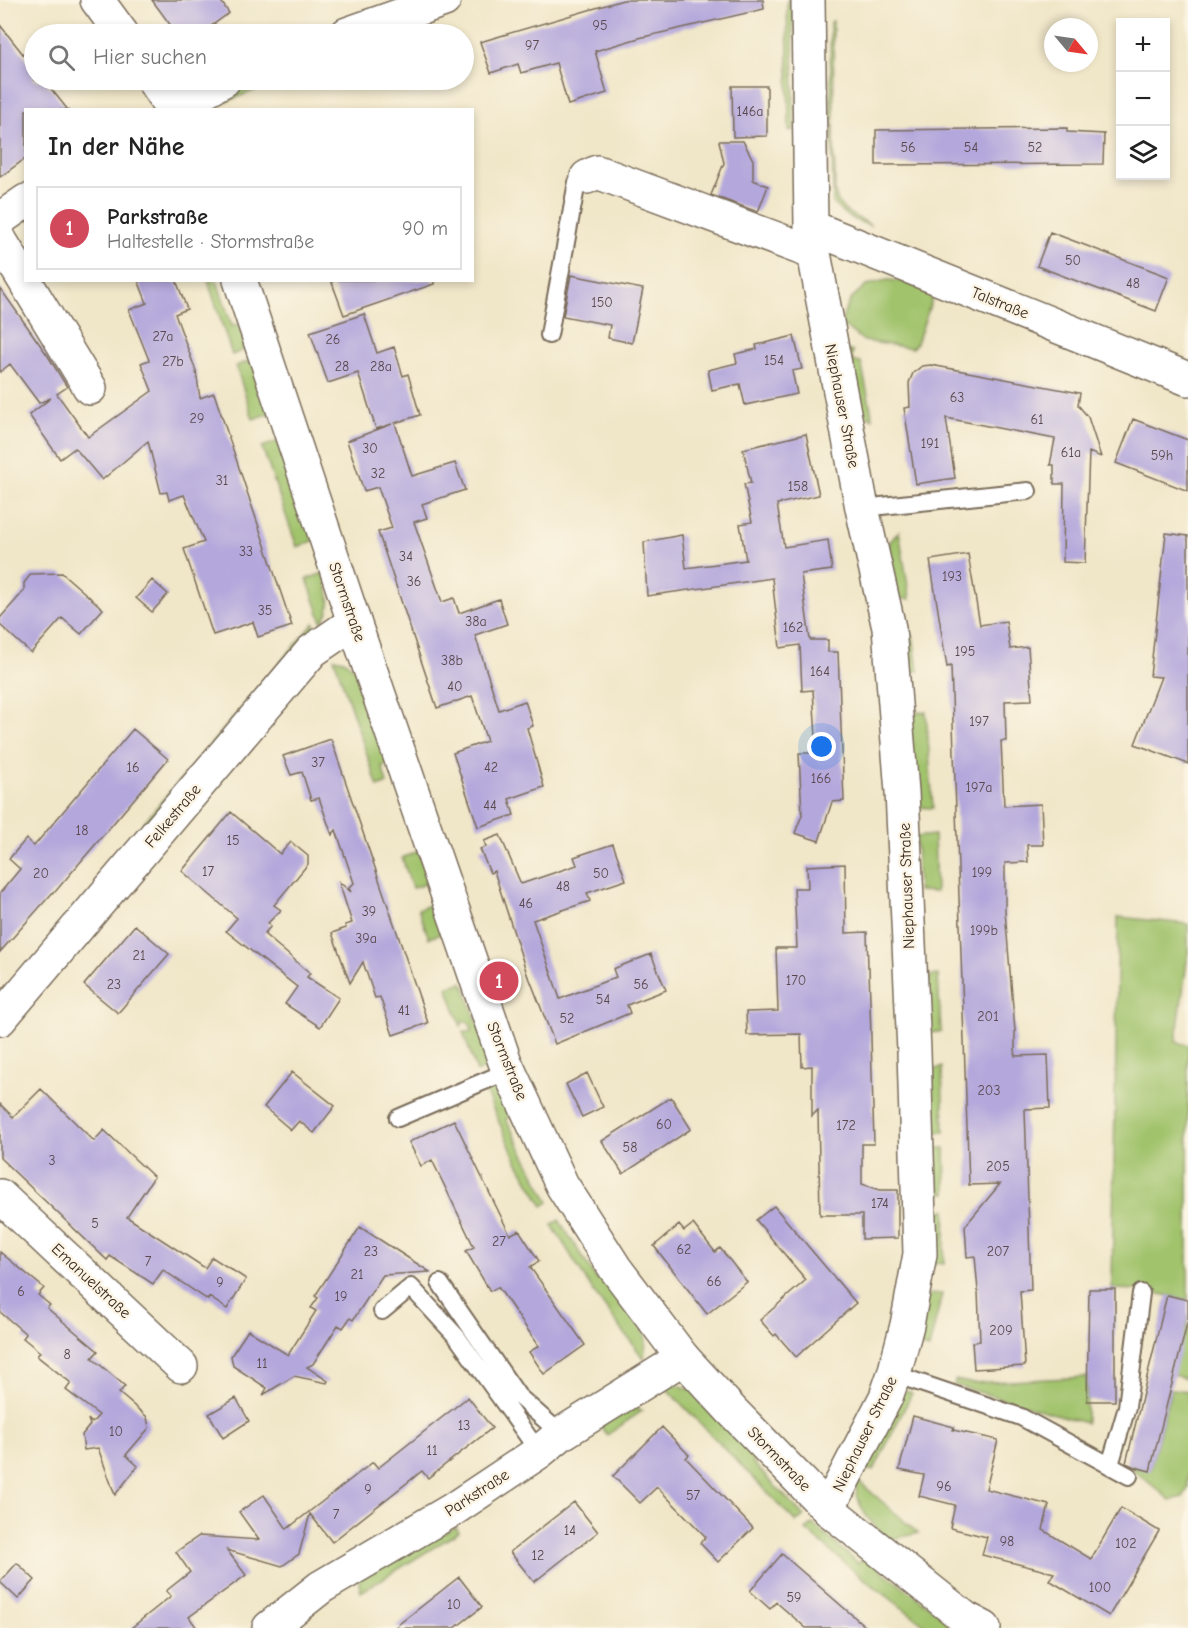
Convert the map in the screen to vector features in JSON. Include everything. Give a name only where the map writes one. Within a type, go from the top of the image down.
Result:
[{"type":"street","points":[[97,0],[115,24]]},
{"type":"street","points":[[376,24],[444,0]]},
{"type":"street","name":"Niephauser Straße","points":[[808,0],[813,240],[862,508],[889,628],[902,792],[914,1051],[920,1254],[907,1325],[886,1397],[828,1509]]},
{"type":"street","points":[[159,90],[170,108]]},
{"type":"street","points":[[173,108],[206,90]]},
{"type":"street","points":[[587,177],[597,172],[813,240]]},
{"type":"street","points":[[0,219],[24,202]]},
{"type":"street","points":[[0,240],[24,279]]},
{"type":"street","name":"Talstraße","points":[[813,240],[1188,379]]},
{"type":"street","points":[[26,282],[90,388]]},
{"type":"street","name":"Stormstraße","points":[[241,282],[477,986],[508,1071],[562,1185],[615,1268],[683,1358],[732,1411],[828,1509],[965,1618],[984,1628]]},
{"type":"street","name":"Felkestraße","points":[[0,1019],[312,651],[354,622]]},
{"type":"street","name":"Emanuelstraße","points":[[0,1196],[181,1366]]},
{"type":"street","name":"Parkstraße","points":[[269,1628],[321,1587],[452,1510],[550,1443],[683,1358]]},
{"type":"lane","points":[[549,335],[577,182],[587,177]]},
{"type":"lane","points":[[862,508],[1028,491]]},
{"type":"lane","points":[[398,1118],[508,1071]]},
{"type":"lane","points":[[440,1283],[550,1443]]},
{"type":"lane","points":[[382,1311],[411,1287],[550,1443]]},
{"type":"lane","points":[[1110,1465],[1127,1407],[1141,1293]]},
{"type":"lane","points":[[894,1374],[1021,1417],[1130,1476]]},
{"type":"green space","points":[[787,0],[793,0],[794,130],[789,131]]},
{"type":"green space","points":[[833,21],[834,120],[831,120],[830,22]]},
{"type":"green space","points":[[232,90],[256,90],[225,102],[221,94]]},
{"type":"green space","points":[[832,124],[834,124],[837,200],[845,211],[871,226],[845,214],[833,202]]},
{"type":"green space","points":[[888,280],[901,281],[934,293],[917,343],[912,348],[864,341],[841,324],[851,299],[857,293],[870,284]]},
{"type":"green space","points":[[208,282],[217,282],[232,326],[238,324],[248,348],[232,355]]},
{"type":"green space","points":[[842,349],[853,352],[851,358],[854,362],[861,362],[873,419],[855,409]]},
{"type":"green space","points":[[252,360],[270,413],[253,419],[236,366]]},
{"type":"green space","points":[[279,441],[313,541],[297,547],[262,447]]},
{"type":"green space","points":[[899,531],[910,599],[894,598],[885,548]]},
{"type":"green space","points":[[324,573],[329,592],[329,604],[322,622],[307,579]]},
{"type":"green space","points":[[314,623],[316,629],[148,826],[144,822]]},
{"type":"green space","points":[[913,635],[918,671],[904,671],[900,637]]},
{"type":"green space","points":[[334,658],[344,660],[356,670],[388,764],[382,766],[387,783],[378,787]]},
{"type":"green space","points":[[909,712],[926,712],[933,808],[915,807]]},
{"type":"green space","points":[[934,835],[936,892],[918,891],[916,837]]},
{"type":"green space","points":[[418,851],[429,883],[412,888],[402,858]]},
{"type":"green space","points":[[436,903],[446,932],[429,938],[418,909]]},
{"type":"green space","points":[[1118,917],[1188,924],[1188,953],[1176,1042],[1188,1045],[1188,1300],[1142,1290],[1112,1289]]},
{"type":"green space","points":[[938,975],[941,1032],[923,1032],[921,985],[929,983],[930,976]]},
{"type":"green space","points":[[463,982],[492,1065],[477,1072],[463,1032],[470,1032],[472,1028],[468,1022],[463,1021],[461,1026],[447,987]]},
{"type":"green space","points":[[942,1067],[944,1132],[934,1132],[929,1129],[924,1073]]},
{"type":"green space","points":[[500,1085],[512,1115],[506,1119],[549,1202],[543,1206],[516,1160],[485,1091]]},
{"type":"green space","points":[[945,1148],[946,1193],[929,1192],[932,1150]]},
{"type":"green space","points":[[946,1210],[944,1264],[937,1263],[928,1267],[929,1211]]},
{"type":"green space","points":[[559,1220],[597,1280],[602,1277],[643,1330],[646,1340],[644,1359],[593,1291],[552,1225]]},
{"type":"green space","points":[[942,1294],[929,1349],[911,1344],[922,1295]]},
{"type":"green space","points":[[1188,1315],[1188,1379],[1173,1375]]},
{"type":"green space","points":[[1087,1377],[1086,1423],[954,1385],[955,1380],[970,1383]]},
{"type":"green space","points":[[675,1384],[695,1391],[756,1459],[752,1462],[804,1516],[796,1522],[663,1385]]},
{"type":"green space","points":[[897,1388],[912,1393],[874,1470],[865,1470]]},
{"type":"green space","points":[[1171,1389],[1188,1391],[1188,1488],[1183,1497],[1170,1500],[1129,1466],[1150,1470]]},
{"type":"green space","points":[[628,1405],[642,1411],[607,1435],[599,1424]]},
{"type":"green space","points":[[855,1478],[918,1533],[889,1540],[864,1513],[858,1498]]},
{"type":"green space","points":[[813,1524],[858,1563],[865,1558],[958,1628],[929,1628],[854,1571],[806,1530]]},
{"type":"green space","points":[[456,1527],[459,1532],[361,1592],[358,1578]]},
{"type":"building","points":[[152,0],[220,0],[229,13],[214,24],[170,24]]},
{"type":"building","points":[[623,0],[763,0],[764,9],[639,38],[595,51],[607,93],[568,105],[556,63],[521,73],[518,64],[491,73],[480,42]]},
{"type":"building","points":[[0,25],[24,55],[24,90],[52,90],[66,108],[24,108],[24,159],[0,177]]},
{"type":"building","points":[[732,86],[767,86],[767,136],[733,137]]},
{"type":"building","points":[[1067,128],[1067,132],[1104,134],[1103,164],[876,165],[876,130]]},
{"type":"building","points":[[719,141],[743,141],[753,160],[753,180],[768,186],[758,212],[711,195],[724,163]]},
{"type":"building","points":[[1050,232],[1169,277],[1156,311],[1037,266]]},
{"type":"building","points":[[571,275],[643,289],[632,343],[608,338],[610,325],[563,316]]},
{"type":"building","points":[[139,282],[177,282],[187,309],[175,314],[196,371],[200,398],[214,393],[292,626],[258,637],[253,622],[213,635],[184,549],[204,542],[184,495],[169,500],[167,492],[161,493],[148,441],[102,480],[75,448],[60,459],[29,415],[51,398],[39,403],[10,364],[0,372],[0,288],[67,387],[57,394],[88,437],[152,391],[141,363],[149,360],[129,310],[147,303]]},
{"type":"building","points":[[332,282],[434,282],[434,284],[344,315]]},
{"type":"building","points":[[364,314],[377,353],[394,347],[403,376],[408,374],[420,415],[395,423],[412,476],[455,463],[465,490],[422,504],[427,518],[414,522],[442,602],[454,598],[459,613],[499,599],[507,624],[475,635],[499,710],[525,701],[533,726],[527,728],[544,787],[509,799],[514,815],[478,827],[453,753],[487,741],[472,696],[437,708],[378,532],[392,528],[378,487],[364,491],[347,441],[392,424],[376,429],[358,373],[328,383],[310,332]]},
{"type":"building","points":[[794,336],[802,369],[792,371],[797,394],[745,405],[740,384],[712,390],[708,370],[737,363],[735,354],[757,349],[756,345]]},
{"type":"building","points":[[931,365],[1080,393],[1078,405],[1088,417],[1101,457],[1089,452],[1085,563],[1063,562],[1064,484],[1054,484],[1054,465],[1050,465],[1055,439],[946,418],[955,478],[916,484],[904,408],[910,407],[909,383],[913,373],[922,366]]},
{"type":"building","points":[[1133,419],[1188,440],[1188,491],[1116,463]]},
{"type":"building","points":[[806,434],[819,495],[777,504],[784,547],[828,540],[832,570],[801,574],[810,640],[828,640],[828,652],[838,652],[844,801],[832,802],[819,841],[795,833],[802,815],[799,753],[817,753],[813,690],[802,691],[800,645],[780,648],[772,578],[647,596],[644,542],[682,535],[686,568],[746,560],[740,524],[752,522],[744,484],[751,483],[743,449]]},
{"type":"building","points":[[1166,533],[1188,536],[1188,764],[1135,744],[1161,677],[1150,676]]},
{"type":"building","points":[[968,554],[980,625],[1006,621],[1010,649],[1028,647],[1032,700],[1005,701],[1006,741],[1001,741],[1004,806],[1041,804],[1043,845],[1027,845],[1028,862],[1005,863],[1005,911],[1015,1056],[1048,1055],[1050,1108],[1025,1109],[1031,1290],[1020,1291],[1025,1366],[974,1369],[972,1342],[980,1341],[978,1291],[975,1256],[967,1257],[965,1226],[1000,1184],[969,1185],[951,666],[947,667],[930,560]]},
{"type":"building","points":[[62,573],[103,609],[81,634],[62,618],[31,653],[0,625],[0,618],[24,591],[24,583],[31,574]]},
{"type":"building","points":[[152,580],[168,594],[152,612],[136,598]]},
{"type":"building","points":[[133,729],[168,759],[55,892],[0,952],[0,893],[20,869],[9,859],[26,839],[34,846]]},
{"type":"building","points":[[331,739],[428,1023],[393,1035],[380,997],[375,998],[363,962],[350,983],[332,933],[352,923],[339,882],[351,892],[349,888],[354,883],[336,830],[332,835],[319,798],[311,800],[302,772],[291,775],[283,756]]},
{"type":"building","points":[[231,812],[280,854],[291,842],[308,856],[308,864],[274,905],[281,910],[268,923],[271,926],[264,934],[310,973],[307,977],[339,998],[320,1027],[285,1004],[297,987],[226,931],[237,918],[182,871]]},
{"type":"building","points":[[500,835],[521,884],[577,865],[574,857],[613,844],[626,880],[587,893],[590,901],[533,920],[560,999],[616,977],[613,969],[651,954],[666,990],[627,1005],[630,1013],[555,1044],[528,977],[494,871],[490,873],[480,849],[486,847],[484,841]]},
{"type":"building","points":[[845,864],[846,933],[867,932],[869,967],[874,1144],[862,1144],[862,1184],[880,1190],[898,1190],[898,1238],[862,1239],[862,1215],[820,1215],[818,1110],[812,1116],[812,1066],[802,1067],[801,1034],[747,1035],[746,1012],[778,1011],[776,948],[797,948],[794,888],[808,888],[807,866]]},
{"type":"building","points":[[135,925],[169,954],[118,1013],[84,985]]},
{"type":"building","points":[[292,1072],[335,1106],[314,1133],[299,1121],[291,1130],[264,1107]]},
{"type":"building","points":[[587,1073],[603,1107],[582,1117],[566,1084]]},
{"type":"building","points":[[41,1089],[94,1141],[104,1130],[154,1177],[127,1217],[205,1268],[212,1257],[246,1279],[227,1309],[209,1297],[208,1300],[163,1270],[153,1284],[110,1256],[107,1260],[0,1158],[0,1104],[13,1117]]},
{"type":"building","points":[[671,1097],[691,1129],[623,1174],[602,1141]]},
{"type":"building","points":[[454,1120],[510,1235],[519,1230],[539,1261],[530,1267],[585,1345],[544,1374],[529,1352],[539,1346],[498,1287],[490,1291],[466,1251],[474,1247],[432,1160],[421,1166],[409,1142]]},
{"type":"building","points":[[774,1206],[856,1303],[796,1357],[760,1320],[806,1280],[756,1220]]},
{"type":"building","points":[[693,1224],[715,1252],[720,1248],[747,1282],[707,1314],[654,1246],[679,1225],[684,1231]]},
{"type":"building","points":[[360,1227],[430,1272],[383,1275],[353,1320],[350,1318],[343,1328],[338,1325],[313,1364],[307,1367],[328,1381],[327,1383],[294,1376],[263,1395],[267,1388],[233,1366],[231,1356],[248,1330],[288,1355],[316,1311],[311,1308],[318,1298],[315,1296]]},
{"type":"building","points":[[0,1252],[44,1288],[38,1295],[50,1305],[47,1308],[98,1351],[92,1358],[125,1386],[119,1393],[147,1417],[149,1428],[126,1455],[138,1466],[115,1495],[98,1448],[84,1450],[82,1435],[90,1425],[88,1419],[92,1423],[99,1415],[66,1390],[71,1383],[37,1356],[40,1352],[23,1338],[26,1334],[0,1312]]},
{"type":"building","points":[[1089,1289],[1115,1289],[1115,1401],[1087,1401]]},
{"type":"building","points":[[1167,1295],[1188,1300],[1188,1320],[1150,1471],[1126,1463]]},
{"type":"building","points":[[468,1397],[492,1428],[428,1478],[422,1471],[332,1542],[310,1514],[299,1554],[282,1566],[227,1550],[246,1575],[189,1617],[197,1628],[131,1628],[171,1596],[166,1591],[190,1572],[176,1552],[199,1536],[259,1540],[239,1512],[264,1495],[287,1529],[373,1462],[378,1468]]},
{"type":"building","points":[[236,1398],[249,1421],[223,1438],[209,1414]]},
{"type":"building","points":[[913,1416],[954,1427],[953,1430],[998,1440],[986,1489],[1049,1505],[1043,1530],[1091,1559],[1121,1508],[1159,1531],[1109,1616],[1049,1580],[1054,1573],[982,1555],[987,1537],[950,1528],[955,1505],[919,1496],[924,1475],[899,1470]]},
{"type":"building","points":[[662,1427],[689,1455],[686,1458],[753,1528],[718,1562],[700,1543],[706,1537],[657,1487],[640,1503],[613,1476]]},
{"type":"building","points":[[574,1502],[598,1532],[534,1582],[510,1552]]},
{"type":"building","points":[[782,1554],[867,1628],[806,1628],[776,1602],[770,1609],[750,1591]]},
{"type":"building","points":[[17,1563],[35,1580],[18,1599],[0,1582]]},
{"type":"building","points":[[459,1577],[482,1607],[455,1628],[394,1628]]},
{"type":"place","name":"Parkstraße","points":[[499,981]]}]
